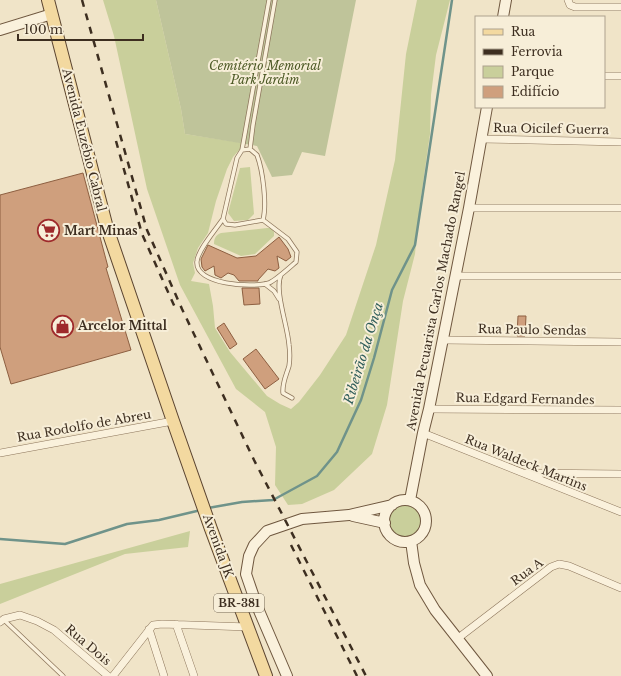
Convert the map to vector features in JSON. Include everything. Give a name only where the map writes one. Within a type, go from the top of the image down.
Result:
[{"type":"main road","name":"Avenida Euzébio Cabral","points":[[48,0],[107,228],[172,421],[195,483]]},
{"type":"main road","name":"Avenida JK","points":[[195,483],[266,676]]},
{"type":"street","points":[[503,16],[506,0]]},
{"type":"street","points":[[568,0],[570,5],[575,7],[621,7]]},
{"type":"street","points":[[0,30],[52,14]]},
{"type":"street","points":[[605,76],[621,76]]},
{"type":"street","name":"Avenida Pecuarista Carlos Machado Rangel","points":[[410,500],[469,208],[487,108]]},
{"type":"street","name":"Rua Oicilef Guerra","points":[[482,139],[621,142]]},
{"type":"street","points":[[469,208],[621,208]]},
{"type":"street","points":[[455,276],[621,276]]},
{"type":"street","name":"Rua Paulo Sendas","points":[[443,340],[621,342]]},
{"type":"street","name":"Rua Edgard Fernandes","points":[[429,408],[621,410]]},
{"type":"street","name":"Rua Rodolfo de Abreu","points":[[0,453],[172,421]]},
{"type":"street","name":"Rua Waldeck Martins","points":[[423,433],[621,512]]},
{"type":"street","points":[[522,473],[621,474]]},
{"type":"street","points":[[410,500],[422,507],[425,513],[426,527],[418,538],[405,542],[394,538],[386,529],[385,516],[387,510],[397,501],[410,500]]},
{"type":"street","points":[[287,676],[257,606],[246,574],[248,556],[254,545],[267,531],[302,519],[349,515],[392,505]]},
{"type":"street","points":[[349,515],[385,523]]},
{"type":"street","points":[[411,541],[414,563],[420,585],[435,610],[487,676]]},
{"type":"street","name":"Rua A","points":[[457,639],[551,567],[559,564],[569,566],[621,588]]},
{"type":"street","name":"Rua Dois","points":[[2,620],[20,615],[37,621],[54,630],[108,676]]},
{"type":"street","points":[[113,676],[153,625],[176,624],[248,627]]},
{"type":"street","points":[[176,624],[194,676]]},
{"type":"street","points":[[149,629],[164,676]]},
{"type":"lane","points":[[223,219],[226,224],[235,225],[263,220],[288,239],[297,252],[296,262],[270,283],[240,286],[213,280],[201,273],[197,268],[197,260],[202,248],[223,219],[237,158],[242,150],[269,0]]},
{"type":"lane","points":[[250,149],[275,0]]},
{"type":"lane","points":[[242,150],[250,149],[257,155],[259,160],[266,212],[263,220]]},
{"type":"lane","points":[[283,273],[280,276],[279,292],[288,332],[290,358],[282,385],[283,393],[292,398]]},
{"type":"lane","points":[[265,284],[274,291],[282,303]]},
{"type":"lane","points":[[2,620],[63,676]]},
{"type":"green space","points":[[103,0],[156,0],[181,109],[185,134],[243,143],[227,169],[216,201],[208,233],[198,248],[193,263],[195,273],[191,281],[209,284],[215,328],[230,352],[267,396],[291,409],[299,402],[320,375],[346,335],[376,245],[395,160],[406,54],[417,0],[450,0],[436,55],[431,95],[430,134],[420,204],[415,254],[403,301],[387,405],[372,454],[334,490],[302,504],[288,505],[275,485],[276,447],[265,412],[236,389],[180,285],[147,189],[114,36]]},
{"type":"green space","name":"Cemitério Memorial Park Jardim","points":[[156,0],[356,0],[325,156],[302,152],[292,175],[272,177],[257,146],[185,134],[181,109]]},
{"type":"green space","points":[[250,167],[254,214],[248,220],[234,221],[228,213],[240,168]]},
{"type":"green space","points":[[272,228],[274,236],[255,254],[241,256],[214,244],[214,240],[221,233]]},
{"type":"green space","points":[[403,504],[409,504],[413,505],[420,511],[423,521],[422,528],[416,535],[409,538],[403,538],[399,537],[392,531],[389,524],[389,518],[390,514],[396,507]]},
{"type":"green space","points":[[190,531],[188,547],[125,554],[0,604],[0,584]]},
{"type":"building","points":[[83,173],[108,267],[106,268],[131,350],[11,384],[0,347],[0,195]]},
{"type":"building","points":[[279,237],[288,249],[291,257],[286,261],[277,256],[279,268],[275,271],[268,269],[258,281],[239,281],[234,275],[228,273],[221,278],[215,275],[214,266],[205,271],[202,267],[201,259],[208,245],[237,258],[256,256]]},
{"type":"building","points":[[242,288],[259,288],[260,304],[244,305]]},
{"type":"building","points":[[518,316],[526,316],[525,336],[517,336]]},
{"type":"building","points":[[224,323],[237,344],[230,349],[217,328]]},
{"type":"building","points":[[256,349],[279,379],[265,389],[243,359]]},
{"type":"waterway","name":"Ribeirão da Onça","points":[[208,508],[242,502],[273,500],[317,476],[337,452],[361,400],[392,290],[415,245],[452,0]]},
{"type":"waterway","name":"Ribeirão da Onça","points":[[0,539],[65,544],[127,524],[159,520],[201,510]]},
{"type":"railway","points":[[82,0],[147,230],[182,309],[254,460],[366,676]]},
{"type":"railway","points":[[116,141],[142,234],[177,312]]},
{"type":"railway","points":[[291,545],[357,676]]},
{"type":"place","name":"Mart Minas","points":[[49,231]]},
{"type":"place","name":"Arcelor Mittal","points":[[62,326]]}]
